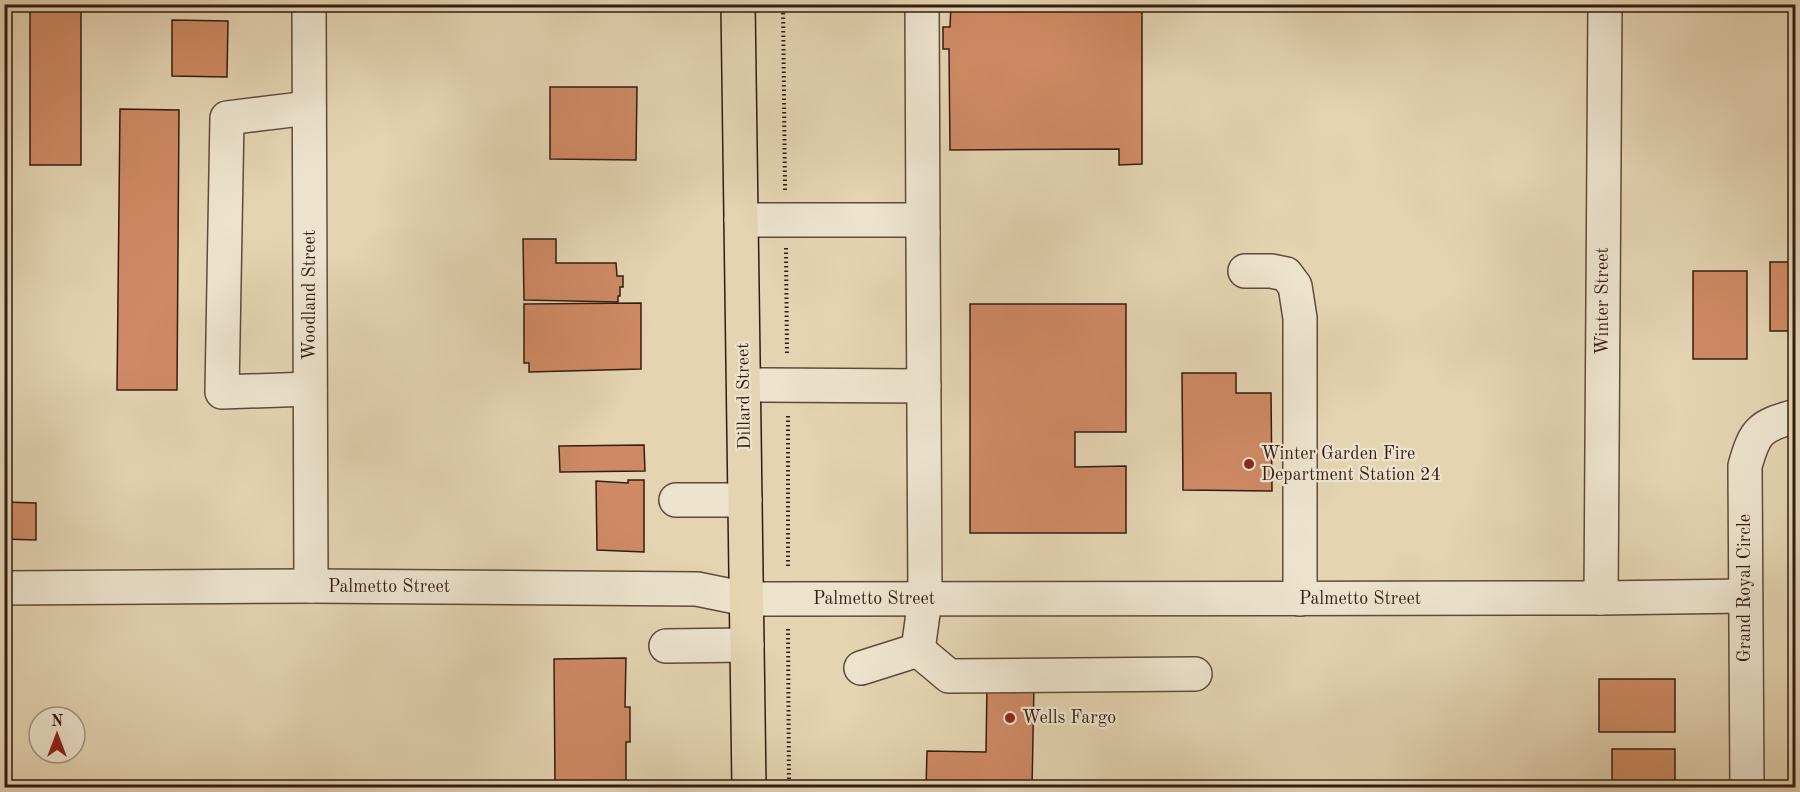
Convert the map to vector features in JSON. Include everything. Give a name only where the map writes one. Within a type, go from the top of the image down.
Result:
[{"type":"main road","name":"Dillard Street","points":[[738,4],[749,788]]},
{"type":"street","name":"Woodland Street","points":[[309,4],[311,586]]},
{"type":"street","points":[[918,650],[925,599],[922,4]]},
{"type":"street","name":"Winter Street","points":[[1601,598],[1605,4]]},
{"type":"street","points":[[309,108],[227,118],[222,392],[310,389]]},
{"type":"street","points":[[741,220],[912,220],[919,224],[923,234]]},
{"type":"street","points":[[1245,271],[1271,271],[1286,274],[1295,286],[1297,296],[1300,318],[1300,599]]},
{"type":"street","points":[[744,385],[924,386]]},
{"type":"street","name":"Grand Royal Circle","points":[[1747,788],[1745,466],[1752,441],[1769,424],[1796,416]]},
{"type":"street","points":[[676,500],[745,500]]},
{"type":"street","name":"Palmetto Street","points":[[4,588],[311,586],[697,588],[746,599],[1745,596]]},
{"type":"street","points":[[666,646],[747,645]]},
{"type":"street","points":[[861,668],[918,650]]},
{"type":"street","points":[[918,650],[949,676],[1195,674]]},
{"type":"building","points":[[951,4],[1142,4],[1142,164],[1119,165],[1119,149],[950,150],[949,49],[943,49],[943,27],[950,27]]},
{"type":"building","points":[[30,8],[81,8],[81,165],[30,165]]},
{"type":"building","points":[[172,20],[228,21],[227,77],[172,76]]},
{"type":"building","points":[[550,87],[637,87],[636,160],[550,159]]},
{"type":"building","points":[[120,109],[179,110],[177,390],[117,390]]},
{"type":"building","points":[[523,239],[556,239],[556,263],[616,263],[617,276],[623,276],[623,287],[620,287],[618,302],[524,300]]},
{"type":"building","points":[[1770,262],[1796,262],[1796,350],[1789,350],[1789,331],[1770,331]]},
{"type":"building","points":[[1693,271],[1747,271],[1747,359],[1693,359]]},
{"type":"building","points":[[641,303],[641,369],[529,372],[529,363],[524,363],[524,304]]},
{"type":"building","points":[[970,304],[1126,304],[1126,432],[1075,432],[1075,467],[1126,466],[1126,533],[970,533]]},
{"type":"building","points":[[1182,373],[1236,373],[1236,393],[1271,393],[1272,491],[1183,490]]},
{"type":"building","points":[[644,445],[645,471],[560,472],[559,446]]},
{"type":"building","points":[[628,480],[644,480],[644,552],[597,550],[596,481],[628,483]]},
{"type":"building","points":[[1791,500],[1796,500],[1796,570],[1791,570]]},
{"type":"building","points":[[4,502],[36,503],[36,540],[4,539]]},
{"type":"building","points":[[626,658],[625,707],[630,707],[630,742],[626,742],[626,784],[555,783],[554,659]]},
{"type":"building","points":[[1599,679],[1675,679],[1675,732],[1599,732]]},
{"type":"building","name":"Wells Fargo","points":[[987,684],[1034,685],[1032,788],[926,788],[927,751],[986,752]]},
{"type":"building","points":[[1612,749],[1675,749],[1675,788],[1612,788]]},
{"type":"place","name":"Winter Garden Fire Department Station 24","points":[[1249,464]]},
{"type":"place","name":"Wells Fargo","points":[[1010,718]]}]
